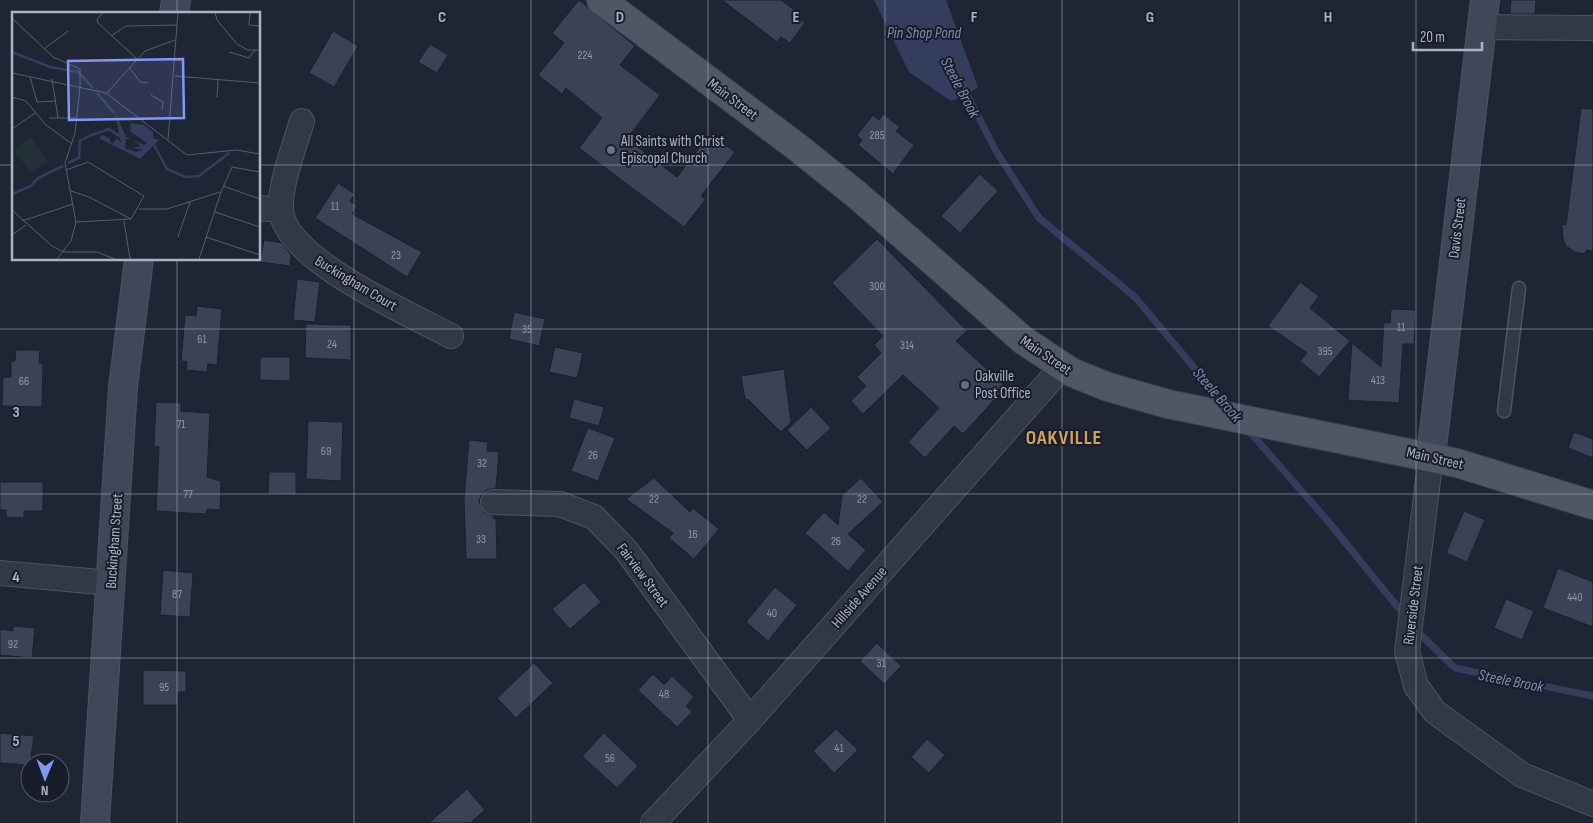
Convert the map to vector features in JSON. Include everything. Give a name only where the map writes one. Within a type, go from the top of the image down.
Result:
[{"type":"main road","name":"Main Street","points":[[601,0],[798,147],[857,195],[1022,340],[1062,367],[1108,387],[1181,407],[1431,456],[1486,470],[1593,505]]},
{"type":"main road","name":"Davis Street","points":[[1431,456],[1485,0]]},
{"type":"main road","name":"Buckingham Street","points":[[95,823],[123,387],[139,260]]},
{"type":"street","points":[[1481,27],[1593,28]]},
{"type":"street","name":"Buckingham Court","points":[[302,121],[286,174],[270,209],[308,254],[360,288],[451,336]]},
{"type":"street","name":"Hillside Avenue","points":[[653,823],[750,720],[1062,367]]},
{"type":"street","name":"Riverside Street","points":[[1431,456],[1408,651],[1416,686],[1435,712],[1522,775],[1593,804]]},
{"type":"street","name":"Fairview Street","points":[[493,502],[560,504],[594,517],[626,550],[750,720]]},
{"type":"street","points":[[0,573],[111,583]]},
{"type":"lane","points":[[1504,411],[1519,288]]},
{"type":"water","name":"Pin Shop Pond","points":[[874,0],[946,0],[978,87],[967,95],[951,101],[909,72]]},
{"type":"building","points":[[579,0],[635,46],[620,65],[660,95],[627,139],[677,177],[710,134],[735,152],[701,196],[706,199],[684,227],[579,148],[602,118],[566,88],[562,94],[538,75],[564,43],[552,33]]},
{"type":"building","points":[[722,0],[781,0],[799,13],[797,16],[805,23],[790,43],[781,37],[777,42]]},
{"type":"building","points":[[1511,0],[1536,0],[1535,14],[1510,14]]},
{"type":"building","points":[[333,31],[358,46],[334,87],[309,73]]},
{"type":"building","points":[[430,44],[448,55],[437,73],[418,62]]},
{"type":"building","points":[[1581,108],[1593,109],[1593,251],[1586,250],[1585,254],[1575,252],[1566,246],[1563,239],[1562,224],[1566,225]]},
{"type":"building","points":[[883,114],[900,127],[896,131],[914,145],[893,174],[858,145],[862,140],[857,135],[873,115],[879,120]]},
{"type":"building","points":[[980,174],[998,191],[960,233],[941,216]]},
{"type":"building","points":[[338,183],[355,194],[350,201],[357,206],[352,214],[422,252],[407,277],[315,218]]},
{"type":"building","points":[[877,239],[967,331],[956,341],[1006,387],[963,434],[954,426],[925,458],[908,442],[939,408],[903,375],[863,414],[851,401],[866,386],[857,377],[881,353],[874,345],[883,336],[832,283]]},
{"type":"building","points":[[264,240],[282,243],[291,255],[290,266],[260,262]]},
{"type":"building","points":[[297,279],[320,282],[315,322],[293,320]]},
{"type":"building","points":[[1300,282],[1319,296],[1310,308],[1350,341],[1319,377],[1300,361],[1307,353],[1268,326]]},
{"type":"building","points":[[197,306],[222,309],[217,365],[208,364],[207,372],[186,370],[187,362],[181,361],[185,315],[196,316]]},
{"type":"building","points":[[1391,309],[1416,310],[1414,344],[1403,344],[1399,403],[1348,400],[1352,343],[1381,367],[1384,322],[1390,323]]},
{"type":"building","points":[[514,312],[545,319],[539,346],[509,339]]},
{"type":"building","points":[[306,324],[351,325],[351,360],[305,358]]},
{"type":"building","points":[[555,347],[583,353],[577,378],[549,372]]},
{"type":"building","points":[[16,350],[40,350],[39,363],[43,363],[42,407],[2,406],[3,377],[11,377],[11,361],[15,361]]},
{"type":"building","points":[[260,357],[290,357],[290,381],[260,380]]},
{"type":"building","points":[[784,369],[791,422],[781,432],[749,400],[745,399],[741,376]]},
{"type":"building","points":[[574,399],[604,407],[599,426],[569,418]]},
{"type":"building","points":[[156,402],[181,403],[181,411],[210,413],[207,477],[221,481],[220,510],[207,509],[206,514],[156,511],[159,447],[154,446]]},
{"type":"building","points":[[811,407],[831,428],[807,450],[787,430]]},
{"type":"building","points":[[308,421],[343,422],[341,481],[306,479]]},
{"type":"building","points":[[588,428],[615,438],[598,481],[571,471]]},
{"type":"building","points":[[1574,432],[1593,439],[1593,458],[1568,448]]},
{"type":"building","points":[[469,440],[488,442],[487,451],[499,452],[496,488],[486,490],[481,495],[479,502],[485,513],[494,516],[494,519],[496,519],[497,559],[466,559],[464,499]]},
{"type":"building","points":[[269,472],[296,472],[296,495],[268,494]]},
{"type":"building","points":[[654,478],[690,512],[693,508],[719,529],[694,559],[669,538],[673,533],[626,499]]},
{"type":"building","points":[[861,478],[883,502],[848,534],[866,550],[848,571],[805,533],[824,512],[838,525],[842,495]]},
{"type":"building","points":[[0,482],[43,482],[43,511],[24,511],[24,518],[6,517],[6,510],[0,510]]},
{"type":"building","points":[[1464,511],[1485,520],[1467,562],[1446,553]]},
{"type":"building","points":[[1558,568],[1593,582],[1593,627],[1543,608]]},
{"type":"building","points":[[163,570],[193,573],[190,617],[160,615]]},
{"type":"building","points":[[584,582],[601,602],[570,629],[552,609]]},
{"type":"building","points":[[775,587],[797,605],[768,641],[746,622]]},
{"type":"building","points":[[1506,599],[1534,611],[1522,640],[1494,628]]},
{"type":"building","points":[[13,626],[35,628],[32,658],[0,655],[0,629],[13,631]]},
{"type":"building","points":[[877,643],[901,666],[884,684],[860,661]]},
{"type":"building","points":[[534,663],[553,683],[516,718],[497,698]]},
{"type":"building","points":[[143,670],[186,671],[186,692],[178,692],[178,705],[143,705]]},
{"type":"building","points":[[653,674],[664,685],[672,676],[694,697],[686,706],[692,712],[677,727],[638,690]]},
{"type":"building","points":[[836,729],[858,750],[834,773],[813,751]]},
{"type":"building","points":[[0,733],[34,736],[32,753],[20,753],[20,764],[0,763]]},
{"type":"building","points":[[604,733],[638,766],[617,788],[582,756]]},
{"type":"building","points":[[927,739],[945,755],[929,773],[911,757]]},
{"type":"building","points":[[467,789],[485,810],[470,823],[429,823]]},
{"type":"waterway","name":"Steele Brook","points":[[963,87],[996,151],[1039,218],[1135,297],[1227,407]]},
{"type":"waterway","name":"Steele Brook","points":[[1248,430],[1327,520],[1405,616]]},
{"type":"waterway","name":"Steele Brook","points":[[1415,629],[1455,668],[1593,696]]},
{"type":"place","name":"All Saints with Christ Episcopal Church","points":[[611,150]]},
{"type":"place","name":"Oakville Post Office","points":[[965,385]]},
{"type":"district","name":"OAKVILLE","points":[[1064,437]]}]
